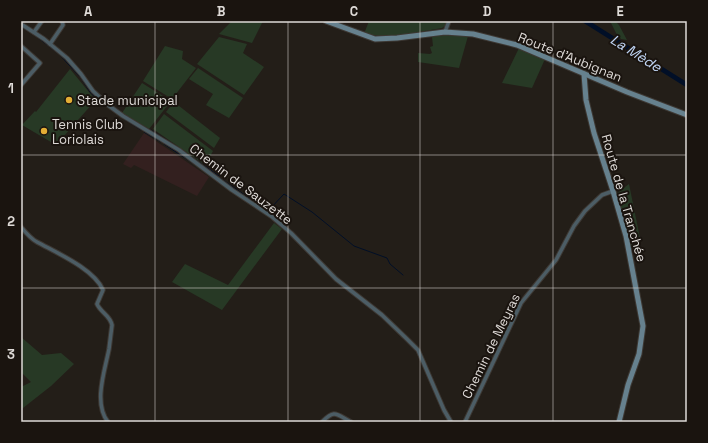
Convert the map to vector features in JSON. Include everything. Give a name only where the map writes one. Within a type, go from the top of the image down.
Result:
[{"type":"street","points":[[34,32],[42,21]]},
{"type":"street","points":[[50,44],[62,25],[62,21]]},
{"type":"street","name":"Route d'Aubignan","points":[[326,21],[375,39],[445,32],[473,34],[517,45],[584,74],[687,115]]},
{"type":"street","points":[[445,32],[449,21]]},
{"type":"street","name":"Chemin de Sauzette","points":[[21,24],[34,32],[67,58],[93,91],[108,105],[123,116],[179,150],[232,190],[272,216],[291,233],[336,279],[382,315],[418,350],[444,410],[451,422]]},
{"type":"street","points":[[21,46],[40,63],[21,84]]},
{"type":"street","name":"Route de la Tranchée","points":[[584,74],[586,100],[594,133],[626,236],[643,326],[639,354],[628,385],[620,422]]},
{"type":"street","name":"Chemin de Meyras","points":[[465,422],[521,303],[556,260],[574,226],[585,211],[602,195],[613,191]]},
{"type":"street","points":[[21,227],[36,242],[58,252],[92,275],[101,285],[103,290],[97,304],[98,308],[111,320],[112,325],[101,390],[102,410],[104,417],[108,422]]},
{"type":"street","points":[[322,422],[331,414],[337,414],[351,422]]},
{"type":"shaded area","points":[[144,133],[209,177],[197,196],[134,165],[131,168],[123,164]]},
{"type":"green space","points":[[232,21],[263,21],[252,43],[219,34]]},
{"type":"green space","points":[[369,21],[447,21],[445,26],[442,28],[384,36],[364,34]]},
{"type":"green space","points":[[610,21],[615,21],[619,25],[627,40],[621,39]]},
{"type":"green space","points":[[444,35],[468,36],[459,68],[418,62],[418,53],[432,53],[430,47],[433,46],[432,37]]},
{"type":"green space","points":[[219,37],[247,44],[243,53],[264,67],[244,95],[197,64]]},
{"type":"green space","points":[[165,46],[183,51],[182,59],[196,68],[172,99],[143,81]]},
{"type":"green space","points":[[519,48],[545,59],[532,88],[502,83]]},
{"type":"green space","points":[[198,68],[243,98],[229,118],[206,105],[213,94],[189,79]]},
{"type":"green space","name":"Stade municipal","points":[[70,69],[93,97],[93,103],[56,145],[22,125],[35,111],[36,112]]},
{"type":"green space","points":[[142,83],[171,101],[149,129],[122,113]]},
{"type":"green space","points":[[174,102],[220,138],[214,148],[166,112]]},
{"type":"green space","points":[[164,114],[213,151],[205,165],[153,129]]},
{"type":"green space","points":[[629,184],[640,238],[630,249],[616,194]]},
{"type":"green space","points":[[274,223],[282,229],[222,310],[172,282],[185,264],[228,285]]},
{"type":"green space","points":[[21,337],[42,355],[61,353],[74,364],[51,386],[23,408],[21,407],[21,387],[31,382],[21,372]]},
{"type":"waterway","name":"La Mède","points":[[585,21],[687,85]]},
{"type":"waterway","points":[[21,27],[32,33],[59,54],[81,78],[90,92],[120,116]]},
{"type":"waterway","points":[[124,119],[141,130]]},
{"type":"waterway","points":[[151,130],[219,176]]},
{"type":"waterway","points":[[144,132],[161,142]]},
{"type":"waterway","points":[[164,144],[197,166]]},
{"type":"waterway","points":[[220,178],[268,211],[284,194],[312,212],[354,246],[387,258],[390,264],[403,275]]},
{"type":"place","name":"Stade municipal","points":[[69,100]]},
{"type":"place","name":"Tennis Club Loriolais","points":[[44,131]]}]
